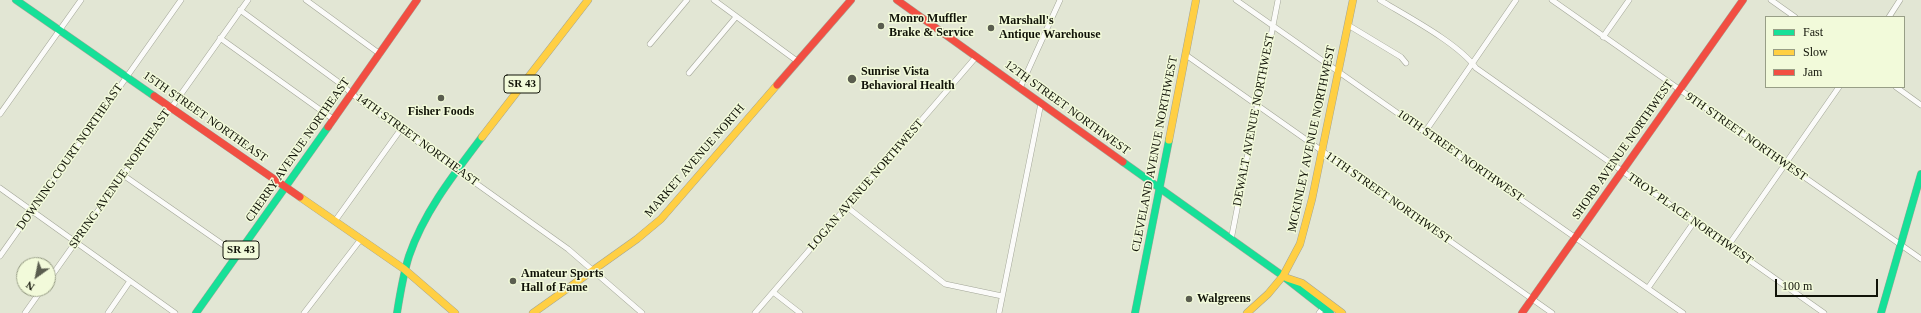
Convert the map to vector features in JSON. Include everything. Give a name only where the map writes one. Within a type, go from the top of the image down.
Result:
[{"type":"main road","name":"15TH STREET NORTHEAST","points":[[16,0],[404,269],[455,313]]},
{"type":"main road","name":"CHERRY AVENUE NORTHEAST","points":[[196,313],[417,0]]},
{"type":"main road","name":"SR 43","points":[[397,313],[404,269],[426,215],[458,169],[551,45],[588,0]]},
{"type":"main road","name":"MARKET AVENUE NORTH","points":[[533,313],[645,233],[669,210],[797,61],[852,0]]},
{"type":"main road","name":"12TH STREET NORTHWEST","points":[[897,0],[1283,276],[1321,310],[1330,313]]},
{"type":"main road","name":"CLEVELAND AVENUE NORTHWEST","points":[[1136,313],[1196,0]]},
{"type":"main road","name":"MCKINLEY AVENUE NORTHWEST","points":[[1247,313],[1268,294],[1283,276],[1296,253],[1304,231],[1353,0]]},
{"type":"main road","name":"SHORB AVENUE NORTHWEST","points":[[1522,313],[1743,0]]},
{"type":"main road","points":[[1881,313],[1921,174]]},
{"type":"main road","name":"12TH STREET NORTHWEST","points":[[1283,276],[1302,283],[1342,313]]},
{"type":"street","points":[[0,114],[81,0]]},
{"type":"street","name":"DOWNING COURT NORTHEAST","points":[[0,256],[181,0]]},
{"type":"street","name":"SPRING AVENUE NORTHEAST","points":[[56,269],[248,0]]},
{"type":"street","points":[[306,0],[380,54]]},
{"type":"street","points":[[650,44],[687,0]]},
{"type":"street","points":[[714,0],[797,61]]},
{"type":"street","points":[[1020,88],[1060,0]]},
{"type":"street","name":"10TH STREET NORTHWEST","points":[[1236,0],[1576,237],[1682,313]]},
{"type":"street","name":"DEWALT AVENUE NORTHWEST","points":[[1231,240],[1278,0]]},
{"type":"street","name":"TROY PLACE NORTHWEST","points":[[1380,0],[1431,31],[1469,58],[1472,63],[1482,72],[1824,313]]},
{"type":"street","points":[[1425,132],[1516,0]]},
{"type":"street","name":"9TH STREET NORTHWEST","points":[[1552,0],[1921,260]]},
{"type":"street","points":[[1603,36],[1629,0]]},
{"type":"street","points":[[1771,0],[1794,16]]},
{"type":"street","points":[[1890,16],[1900,0]]},
{"type":"street","name":"14TH STREET NORTHEAST","points":[[240,10],[401,129],[568,249],[642,313]]},
{"type":"street","points":[[689,73],[736,17]]},
{"type":"street","points":[[1348,25],[1401,57],[1406,63]]},
{"type":"street","points":[[220,38],[333,120]]},
{"type":"street","name":"11TH STREET NORTHWEST","points":[[1186,55],[1552,313]]},
{"type":"street","name":"LOGAN AVENUE NORTHWEST","points":[[754,313],[976,57]]},
{"type":"street","points":[[1728,246],[1839,88]]},
{"type":"street","points":[[1897,88],[1921,105]]},
{"type":"street","points":[[999,313],[1041,103]]},
{"type":"street","points":[[335,221],[401,129]]},
{"type":"street","points":[[123,175],[238,255]]},
{"type":"street","points":[[0,188],[175,313]]},
{"type":"street","points":[[847,207],[945,284],[1002,296]]},
{"type":"street","points":[[1648,288],[1694,222]]},
{"type":"street","points":[[304,313],[361,239]]},
{"type":"street","points":[[108,313],[130,281]]},
{"type":"street","points":[[773,292],[800,313]]},
{"type":"street","points":[[25,313],[36,297]]},
{"type":"traffic: fast","points":[[16,0],[154,96]]},
{"type":"traffic: fast","points":[[196,313],[328,127]]},
{"type":"traffic: fast","points":[[397,313],[407,263],[415,240],[431,209],[482,137]]},
{"type":"traffic: fast","points":[[1135,313],[1169,140]]},
{"type":"traffic: fast","points":[[1123,162],[1283,276],[1330,313]]},
{"type":"traffic: fast","points":[[1881,313],[1921,174]]},
{"type":"traffic: slow","points":[[482,137],[588,0]]},
{"type":"traffic: slow","points":[[1169,140],[1196,0]]},
{"type":"traffic: slow","points":[[1247,313],[1268,294],[1283,276],[1300,244],[1312,199],[1353,0]]},
{"type":"traffic: slow","points":[[533,313],[637,239],[661,219],[777,85]]},
{"type":"traffic: slow","points":[[300,197],[404,269],[455,313]]},
{"type":"traffic: slow","points":[[1287,278],[1302,283],[1342,313]]},
{"type":"traffic: jam","points":[[328,127],[417,0]]},
{"type":"traffic: jam","points":[[777,85],[851,0]]},
{"type":"traffic: jam","points":[[897,0],[1123,162]]},
{"type":"traffic: jam","points":[[1522,313],[1743,0]]},
{"type":"traffic: jam","points":[[154,96],[300,197]]},
{"type":"place","name":"Monro Muffler Brake & Service","points":[[881,26]]},
{"type":"place","name":"Marshall's Antique Warehouse","points":[[991,28]]},
{"type":"place","name":"Sunrise Vista Behavioral Health","points":[[852,79]]},
{"type":"place","name":"Fisher Foods","points":[[441,98]]},
{"type":"place","name":"Amateur Sports Hall of Fame","points":[[513,281]]},
{"type":"place","name":"Walgreens","points":[[1189,299]]}]
